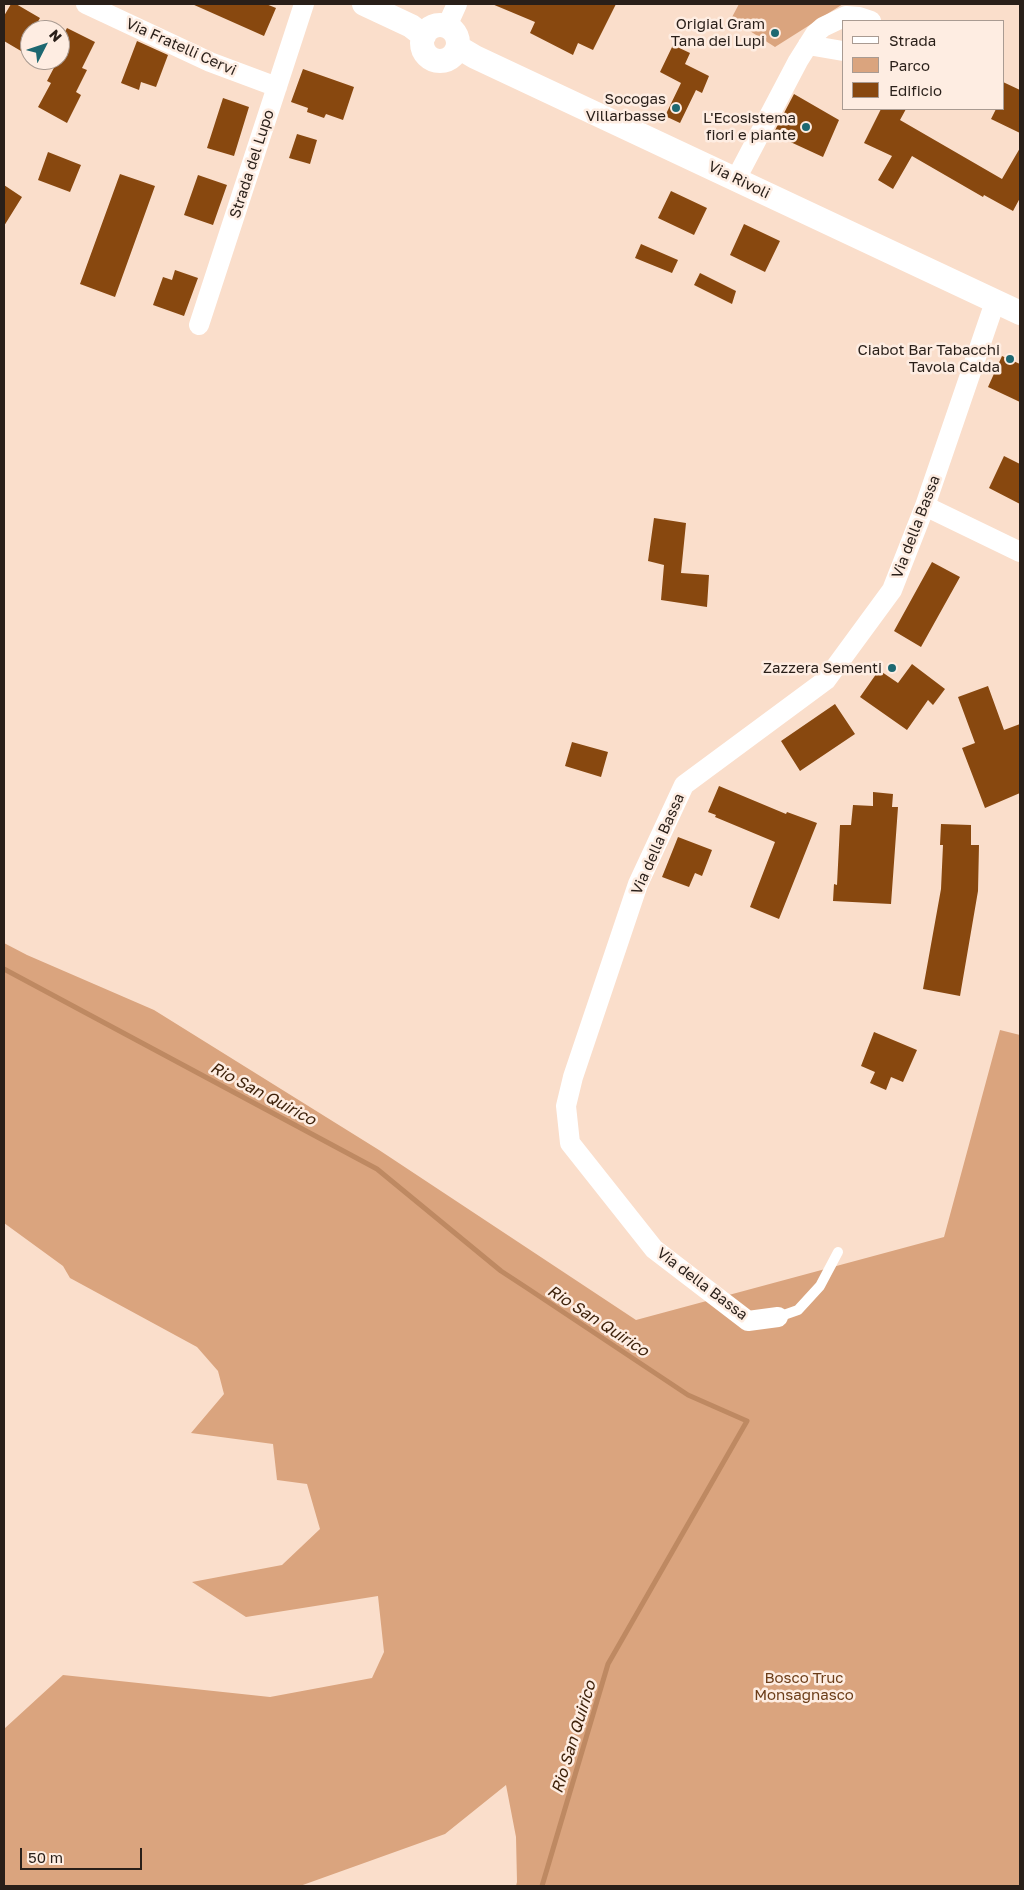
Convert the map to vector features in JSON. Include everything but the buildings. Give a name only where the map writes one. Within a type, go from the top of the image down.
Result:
[{"type":"street","name":"Via Fratelli Cervi","points":[[86,4],[210,62],[277,87]]},
{"type":"street","name":"Strada del Lupo","points":[[199,325],[304,4]]},
{"type":"street","points":[[364,4],[411,26],[424,36]]},
{"type":"street","points":[[447,26],[457,4]]},
{"type":"street","points":[[736,179],[814,34],[823,27],[846,16],[868,20]]},
{"type":"street","points":[[447,26],[456,35],[458,47],[452,57],[440,61],[434,60],[429,57],[423,48],[424,36],[431,28],[447,26]]},
{"type":"street","points":[[808,45],[842,51]]},
{"type":"street","name":"Via Rivoli","points":[[458,47],[475,57],[1020,313]]},
{"type":"street","name":"Via della Bassa","points":[[778,1317],[748,1321],[654,1249],[570,1143],[566,1106],[572,1077],[638,884],[684,785],[826,680],[892,590],[925,506],[996,302]]},
{"type":"street","points":[[925,506],[1020,552]]},
{"type":"lane","points":[[778,1317],[798,1310],[820,1286],[838,1252]]},
{"type":"green space","name":"Origial Gram Tana dei Lupi","points":[[739,4],[843,4],[775,47],[731,19]]},
{"type":"green space","name":"Bosco Truc Monsagnasco","points":[[4,943],[27,955],[154,1010],[379,1150],[636,1320],[944,1237],[1000,1030],[1020,1035],[1020,1886],[516,1886],[516,1837],[506,1785],[445,1834],[300,1886],[4,1886],[4,1729],[63,1675],[270,1697],[372,1678],[384,1652],[378,1596],[246,1617],[192,1582],[282,1565],[320,1529],[307,1484],[277,1480],[273,1444],[191,1433],[224,1394],[218,1371],[197,1347],[70,1278],[63,1266],[4,1223]]},
{"type":"waterway","name":"Rio San Quirico","points":[[4,969],[377,1169],[501,1271],[688,1395],[747,1421],[608,1664],[542,1886]]},
{"type":"place","name":"Origial Gram Tana dei Lupi","points":[[775,33]]},
{"type":"place","name":"Socogas Villarbasse","points":[[676,108]]},
{"type":"place","name":"L'Ecosistema fiori e piante","points":[[806,127]]},
{"type":"place","name":"Ciabot Bar Tabacchi Tavola Calda","points":[[1010,359]]},
{"type":"place","name":"Zazzera Sementi","points":[[892,668]]}]
